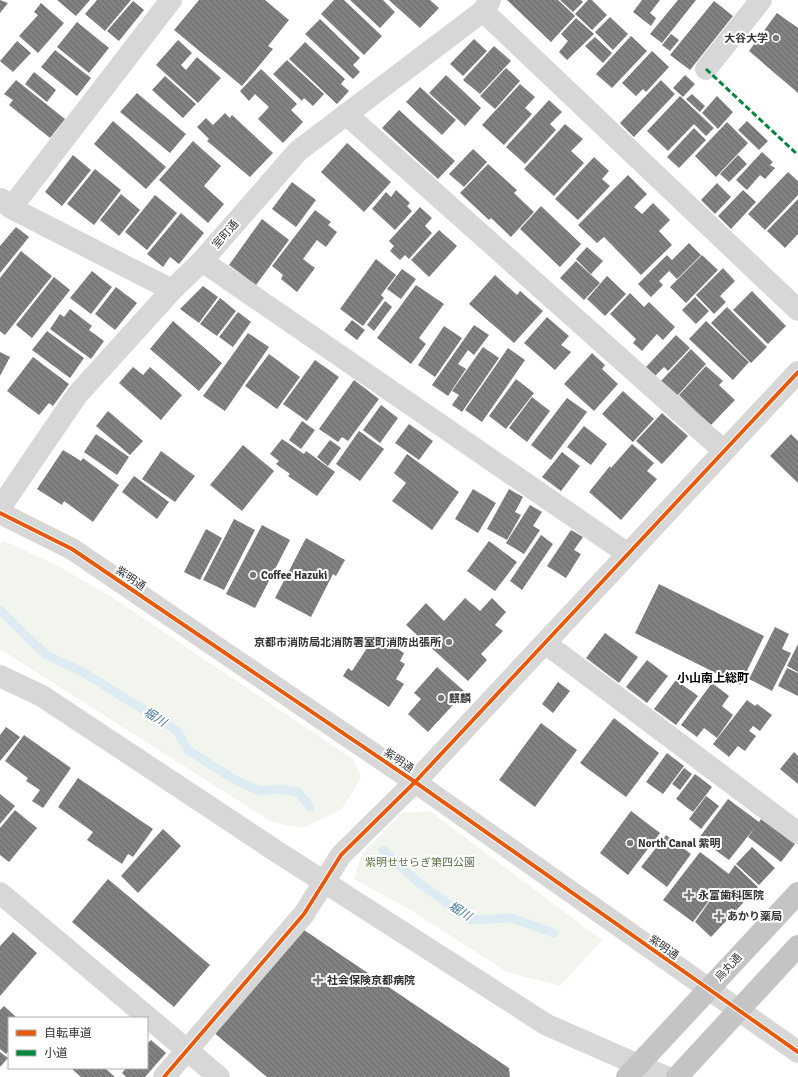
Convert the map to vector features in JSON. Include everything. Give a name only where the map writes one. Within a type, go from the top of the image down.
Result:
[{"type":"highway","name":"烏丸通","points":[[632,1071],[798,893]]},
{"type":"highway","points":[[677,1077],[798,946]]},
{"type":"street","points":[[169,1],[5,203],[172,290]]},
{"type":"street","points":[[706,69],[758,1]]},
{"type":"street","points":[[486,6],[798,310]]},
{"type":"street","name":"室町通","points":[[0,508],[77,395],[172,290],[202,261],[298,151],[486,6]]},
{"type":"street","points":[[346,114],[724,451]]},
{"type":"street","points":[[202,261],[628,554]]},
{"type":"street","points":[[164,1077],[304,914],[341,855],[415,782],[798,372]]},
{"type":"street","name":"紫明通","points":[[0,513],[72,549],[415,782],[798,1052]]},
{"type":"street","points":[[545,643],[798,833]]},
{"type":"street","points":[[0,676],[42,696],[324,882],[547,1025],[632,1071],[666,1077]]},
{"type":"street","points":[[0,893],[147,1017]]},
{"type":"street","points":[[148,1018],[219,1077]]},
{"type":"green space","points":[[2,542],[9,543],[62,568],[116,600],[354,760],[361,778],[341,810],[302,828],[272,822],[0,649],[0,545]]},
{"type":"green space","name":"紫明せせらぎ第四公園","points":[[430,811],[602,940],[560,986],[507,972],[409,909],[354,879],[362,854],[402,813]]},
{"type":"building","points":[[0,0],[8,3],[0,13]]},
{"type":"building","points":[[57,0],[90,0],[76,16]]},
{"type":"building","points":[[97,0],[131,0],[105,31],[85,14]]},
{"type":"building","points":[[199,0],[265,0],[289,20],[268,46],[273,49],[242,86],[174,30]]},
{"type":"building","points":[[334,0],[344,0],[382,36],[364,55],[321,14]]},
{"type":"building","points":[[350,0],[383,0],[395,12],[380,28]]},
{"type":"building","points":[[389,0],[430,0],[439,8],[420,28]]},
{"type":"building","points":[[507,0],[558,0],[575,16],[551,42]]},
{"type":"building","points":[[560,0],[581,0],[583,2],[573,12]]},
{"type":"building","points":[[588,0],[592,0],[607,15],[592,30],[575,14]]},
{"type":"building","points":[[642,0],[660,0],[650,13],[656,18],[651,26],[633,12]]},
{"type":"building","points":[[678,0],[696,0],[662,43],[650,34]]},
{"type":"building","points":[[133,1],[144,10],[119,41],[107,31]]},
{"type":"building","points":[[714,1],[733,16],[690,70],[670,55]]},
{"type":"building","points":[[41,3],[64,23],[38,53],[19,36],[38,15],[34,12]]},
{"type":"building","points":[[777,13],[798,28],[798,93],[749,51]]},
{"type":"building","points":[[610,17],[628,34],[613,50],[595,32]]},
{"type":"building","points":[[576,18],[594,34],[567,60],[559,52],[568,41],[561,34]]},
{"type":"building","points":[[320,19],[360,58],[353,65],[360,72],[353,79],[305,34]]},
{"type":"building","points":[[77,22],[109,48],[89,73],[57,47]]},
{"type":"building","points":[[671,34],[679,40],[670,51],[662,45]]},
{"type":"building","points":[[631,36],[647,51],[612,88],[596,74]]},
{"type":"building","points":[[595,37],[612,53],[603,63],[585,46]]},
{"type":"building","points":[[474,39],[487,51],[463,76],[450,64]]},
{"type":"building","points":[[178,40],[192,53],[181,65],[186,70],[197,57],[221,78],[198,103],[156,65]]},
{"type":"building","points":[[17,41],[31,53],[13,72],[0,61]]},
{"type":"building","points":[[305,42],[345,79],[341,84],[349,91],[337,104],[289,59]]},
{"type":"building","points":[[494,46],[511,61],[480,94],[463,80]]},
{"type":"building","points":[[55,50],[91,78],[77,96],[41,67]]},
{"type":"building","points":[[652,51],[669,67],[646,92],[643,89],[636,96],[622,83]]},
{"type":"building","points":[[287,60],[324,94],[313,106],[304,98],[302,101],[273,74]]},
{"type":"building","points":[[506,68],[520,81],[495,109],[480,96]]},
{"type":"building","points":[[261,69],[297,104],[291,110],[303,122],[283,143],[258,119],[269,107],[255,94],[249,101],[240,91]]},
{"type":"building","points":[[34,72],[56,90],[47,102],[25,84]]},
{"type":"building","points":[[446,75],[481,108],[465,126],[429,93]]},
{"type":"building","points":[[685,75],[695,84],[683,97],[673,88]]},
{"type":"building","points":[[165,76],[196,104],[183,118],[152,90]]},
{"type":"building","points":[[16,80],[65,119],[50,138],[9,105],[13,100],[4,94]]},
{"type":"building","points":[[661,80],[675,94],[634,137],[620,123]]},
{"type":"building","points":[[520,84],[535,97],[525,108],[532,114],[504,145],[482,125]]},
{"type":"building","points":[[420,87],[456,120],[442,135],[406,102]]},
{"type":"building","points":[[137,93],[186,134],[170,153],[120,112]]},
{"type":"building","points":[[692,94],[705,106],[700,112],[686,99]]},
{"type":"building","points":[[680,96],[714,128],[706,136],[694,124],[668,151],[647,131]]},
{"type":"building","points":[[717,96],[733,112],[718,129],[702,113]]},
{"type":"building","points":[[549,100],[562,112],[550,124],[556,130],[525,164],[506,147]]},
{"type":"building","points":[[399,110],[455,161],[438,179],[382,128]]},
{"type":"building","points":[[225,113],[230,118],[232,115],[273,153],[250,177],[207,141],[209,139],[197,127],[206,118],[213,125]]},
{"type":"building","points":[[113,121],[166,167],[146,189],[94,144]]},
{"type":"building","points":[[747,121],[768,141],[759,150],[738,130]]},
{"type":"building","points":[[727,122],[748,143],[716,177],[695,156]]},
{"type":"building","points":[[565,124],[583,139],[571,151],[584,163],[554,196],[524,169]]},
{"type":"building","points":[[694,128],[706,140],[679,168],[667,157]]},
{"type":"building","points":[[193,141],[221,166],[204,186],[224,204],[208,223],[159,180]]},
{"type":"building","points":[[347,143],[391,182],[364,212],[321,172]]},
{"type":"building","points":[[473,149],[487,162],[464,187],[449,174]]},
{"type":"building","points":[[762,152],[773,162],[770,165],[775,168],[765,179],[760,175],[747,190],[736,180]]},
{"type":"building","points":[[73,155],[91,170],[62,206],[45,192]]},
{"type":"building","points":[[738,155],[747,164],[729,182],[720,174]]},
{"type":"building","points":[[594,157],[609,171],[602,179],[610,186],[578,220],[555,199]]},
{"type":"building","points":[[488,164],[517,190],[514,193],[534,212],[511,237],[491,218],[489,220],[460,193]]},
{"type":"building","points":[[95,169],[121,190],[94,225],[67,204]]},
{"type":"building","points":[[788,172],[798,181],[798,195],[765,230],[748,214]]},
{"type":"building","points":[[628,175],[647,194],[634,207],[642,214],[653,203],[670,220],[659,231],[672,245],[641,275],[604,237],[597,243],[578,225]]},
{"type":"building","points":[[292,182],[316,200],[296,227],[272,209]]},
{"type":"building","points":[[717,183],[731,197],[715,214],[701,200]]},
{"type":"building","points":[[396,190],[410,203],[407,206],[412,211],[395,230],[372,209],[386,192],[391,197]]},
{"type":"building","points":[[743,190],[756,202],[731,229],[718,216]]},
{"type":"building","points":[[121,194],[140,210],[119,236],[100,220]]},
{"type":"building","points":[[155,195],[177,213],[147,250],[125,232]]},
{"type":"building","points":[[798,199],[798,234],[785,248],[767,231]]},
{"type":"building","points":[[541,206],[581,244],[560,267],[520,229]]},
{"type":"building","points":[[420,207],[432,218],[425,226],[432,233],[409,259],[405,255],[400,260],[390,251],[394,246],[389,241]]},
{"type":"building","points":[[315,210],[331,222],[328,225],[337,232],[326,247],[317,240],[303,259],[315,268],[297,292],[281,279],[283,275],[272,266]]},
{"type":"building","points":[[181,213],[204,233],[179,264],[170,257],[163,267],[147,254]]},
{"type":"building","points":[[262,219],[289,240],[256,285],[229,265]]},
{"type":"building","points":[[16,227],[29,237],[0,273],[0,246]]},
{"type":"building","points":[[439,230],[457,246],[429,277],[411,260]]},
{"type":"building","points":[[689,243],[701,255],[677,279],[669,271],[659,281],[663,285],[651,297],[638,284],[667,255],[672,260]]},
{"type":"building","points":[[587,247],[603,261],[591,274],[576,259]]},
{"type":"building","points":[[21,251],[52,276],[5,335],[0,331],[0,278]]},
{"type":"building","points":[[702,255],[718,270],[686,303],[670,287]]},
{"type":"building","points":[[376,259],[396,275],[381,295],[384,298],[363,326],[340,309]]},
{"type":"building","points":[[576,261],[600,283],[584,300],[560,278]]},
{"type":"building","points":[[723,268],[735,281],[720,296],[726,302],[714,314],[696,295]]},
{"type":"building","points":[[402,269],[416,279],[401,299],[387,289]]},
{"type":"building","points":[[92,271],[112,287],[91,314],[70,298]]},
{"type":"building","points":[[495,275],[517,295],[520,291],[543,311],[514,343],[469,304]]},
{"type":"building","points":[[607,276],[626,294],[605,316],[587,299]]},
{"type":"building","points":[[54,277],[70,290],[32,338],[16,325]]},
{"type":"building","points":[[416,285],[444,304],[419,338],[426,344],[411,364],[377,338]]},
{"type":"building","points":[[203,286],[218,297],[199,323],[180,309]]},
{"type":"building","points":[[116,287],[137,303],[115,330],[95,314]]},
{"type":"building","points":[[752,291],[786,326],[768,344],[733,310]]},
{"type":"building","points":[[630,293],[644,307],[649,302],[675,327],[663,340],[657,334],[642,351],[633,343],[636,339],[610,314]]},
{"type":"building","points":[[695,297],[709,311],[696,324],[682,310]]},
{"type":"building","points":[[220,298],[236,311],[217,336],[200,324]]},
{"type":"building","points":[[385,301],[392,307],[374,331],[367,325]]},
{"type":"building","points":[[727,307],[767,347],[751,363],[711,323]]},
{"type":"building","points":[[70,309],[92,326],[89,330],[104,341],[91,359],[50,329],[60,314],[64,317]]},
{"type":"building","points":[[238,312],[251,322],[233,347],[219,337]]},
{"type":"building","points":[[547,317],[569,336],[561,345],[571,352],[555,370],[524,343]]},
{"type":"building","points":[[352,320],[365,330],[357,340],[344,330]]},
{"type":"building","points":[[173,321],[222,363],[199,391],[150,349]]},
{"type":"building","points":[[706,321],[749,362],[733,380],[689,339]]},
{"type":"building","points":[[474,325],[489,335],[474,355],[468,350],[458,364],[466,369],[448,396],[432,385]]},
{"type":"building","points":[[444,326],[462,338],[435,377],[418,365]]},
{"type":"building","points":[[47,331],[84,358],[70,378],[32,350]]},
{"type":"building","points":[[248,333],[269,347],[225,411],[203,396]]},
{"type":"building","points":[[676,335],[690,348],[668,371],[664,367],[655,376],[646,367]]},
{"type":"building","points":[[483,347],[499,358],[462,412],[452,405],[459,395],[452,391]]},
{"type":"building","points":[[508,348],[525,360],[482,422],[465,410]]},
{"type":"building","points":[[691,349],[706,364],[677,396],[661,381]]},
{"type":"building","points":[[0,352],[10,357],[0,376]]},
{"type":"building","points":[[592,353],[605,365],[602,369],[618,384],[594,411],[564,384]]},
{"type":"building","points":[[269,354],[300,377],[277,409],[245,386]]},
{"type":"building","points":[[33,357],[69,384],[53,406],[49,403],[39,415],[7,391]]},
{"type":"building","points":[[315,360],[339,377],[307,421],[283,404]]},
{"type":"building","points":[[706,366],[723,381],[719,385],[735,400],[710,426],[679,395]]},
{"type":"building","points":[[133,367],[143,375],[150,367],[182,395],[161,420],[119,383]]},
{"type":"building","points":[[516,379],[534,393],[506,429],[489,416]]},
{"type":"building","points":[[354,380],[379,399],[348,441],[342,437],[338,442],[319,429]]},
{"type":"building","points":[[623,391],[654,419],[633,442],[602,414]]},
{"type":"building","points":[[532,397],[550,411],[527,442],[509,428]]},
{"type":"building","points":[[567,398],[587,412],[551,460],[531,445]]},
{"type":"building","points":[[381,405],[398,418],[380,443],[363,430]]},
{"type":"building","points":[[108,411],[143,441],[130,455],[96,426]]},
{"type":"building","points":[[662,413],[688,436],[662,464],[636,441]]},
{"type":"building","points":[[302,421],[315,430],[301,449],[289,440]]},
{"type":"building","points":[[409,424],[433,441],[419,460],[395,443]]},
{"type":"building","points":[[584,426],[607,444],[591,465],[567,447]]},
{"type":"building","points":[[359,431],[384,449],[360,481],[336,464]]},
{"type":"building","points":[[96,434],[129,457],[117,475],[84,452]]},
{"type":"building","points":[[791,434],[798,441],[798,483],[770,456]]},
{"type":"building","points":[[282,439],[304,454],[306,451],[335,472],[317,496],[288,476],[290,474],[276,464],[279,461],[270,454]]},
{"type":"building","points":[[330,440],[341,448],[328,466],[317,457]]},
{"type":"building","points":[[632,444],[654,463],[647,471],[657,479],[621,520],[589,492],[610,466],[611,468]]},
{"type":"building","points":[[243,445],[274,471],[242,511],[210,485]]},
{"type":"building","points":[[63,450],[81,461],[83,458],[119,485],[93,522],[64,501],[62,505],[37,489]]},
{"type":"building","points":[[161,451],[195,476],[175,502],[142,479]]},
{"type":"building","points":[[562,452],[580,466],[561,491],[542,477]]},
{"type":"building","points":[[407,454],[459,492],[432,530],[392,501],[406,483],[394,473]]},
{"type":"building","points":[[134,476],[169,502],[157,519],[122,492]]},
{"type":"building","points":[[473,489],[496,503],[478,533],[455,519]]},
{"type":"building","points":[[509,489],[523,497],[515,512],[521,515],[507,540],[487,529]]},
{"type":"building","points":[[530,505],[542,512],[533,526],[540,530],[524,554],[506,543]]},
{"type":"building","points":[[234,519],[255,530],[224,590],[203,580]]},
{"type":"building","points":[[262,525],[290,540],[255,608],[226,594]]},
{"type":"building","points":[[206,529],[222,538],[200,580],[184,572]]},
{"type":"building","points":[[571,530],[583,537],[574,550],[581,554],[566,578],[547,566]]},
{"type":"building","points":[[541,535],[553,544],[522,590],[510,581]]},
{"type":"building","points":[[306,538],[345,560],[336,576],[333,574],[311,617],[275,598]]},
{"type":"building","points":[[489,541],[517,562],[495,591],[467,571]]},
{"type":"building","points":[[659,584],[764,636],[740,685],[635,633]]},
{"type":"building","points":[[465,598],[480,611],[492,598],[506,612],[495,625],[503,631],[481,654],[487,660],[468,681],[406,625],[426,603],[444,621]]},
{"type":"building","points":[[775,627],[789,634],[782,649],[791,653],[772,691],[749,679]]},
{"type":"building","points":[[605,633],[638,657],[619,683],[586,658]]},
{"type":"building","points":[[371,642],[382,649],[387,642],[404,653],[400,661],[405,664],[396,679],[404,684],[389,707],[343,676],[348,668],[352,671]]},
{"type":"building","points":[[798,644],[798,672],[787,666]]},
{"type":"building","points":[[647,660],[668,676],[647,703],[626,687]]},
{"type":"building","points":[[437,667],[465,692],[428,732],[408,714],[421,699],[414,693]]},
{"type":"building","points":[[787,668],[798,673],[798,696],[778,686]]},
{"type":"building","points":[[676,680],[698,696],[676,725],[654,709]]},
{"type":"building","points":[[558,682],[570,691],[553,713],[542,704]]},
{"type":"building","points":[[712,683],[729,696],[722,706],[733,715],[717,738],[704,728],[697,737],[681,725]]},
{"type":"building","points":[[747,700],[755,706],[757,704],[772,715],[760,731],[753,726],[749,731],[756,736],[745,751],[738,746],[729,757],[713,744]]},
{"type":"building","points":[[614,718],[659,753],[626,797],[580,763]]},
{"type":"building","points":[[541,723],[577,750],[535,807],[499,780]]},
{"type":"building","points":[[6,727],[20,737],[0,761],[0,735]]},
{"type":"building","points":[[24,735],[71,768],[43,808],[32,801],[40,790],[26,781],[28,778],[5,761]]},
{"type":"building","points":[[794,752],[798,756],[798,784],[780,769]]},
{"type":"building","points":[[667,753],[684,766],[663,794],[646,782]]},
{"type":"building","points":[[684,768],[692,774],[680,790],[672,784]]},
{"type":"building","points":[[695,774],[712,787],[693,812],[676,799]]},
{"type":"building","points":[[78,778],[153,829],[133,857],[128,854],[122,864],[87,840],[93,832],[58,807]]},
{"type":"building","points":[[0,794],[15,806],[0,824]]},
{"type":"building","points":[[706,796],[719,806],[701,829],[689,819]]},
{"type":"building","points":[[728,799],[759,822],[761,819],[795,844],[781,862],[748,837],[756,826],[729,860],[699,838]]},
{"type":"building","points":[[15,810],[37,828],[9,862],[0,855],[0,828]]},
{"type":"building","name":"North Canal 紫明","points":[[631,811],[660,833],[628,875],[600,853]]},
{"type":"building","points":[[163,829],[181,846],[138,893],[121,876]]},
{"type":"building","points":[[666,835],[691,854],[667,887],[641,867]]},
{"type":"building","points":[[752,847],[775,868],[759,885],[736,864]]},
{"type":"building","points":[[700,852],[729,874],[693,922],[663,900]]},
{"type":"building","points":[[735,865],[758,887],[711,937],[695,922]]},
{"type":"building","points":[[108,879],[210,965],[174,1007],[72,922]]},
{"type":"building","name":"社会保険京都病院","points":[[301,928],[509,1068],[510,1077],[267,1077],[213,1032]]},
{"type":"building","points":[[13,932],[37,953],[0,996],[0,946]]},
{"type":"building","points":[[4,1006],[16,1017],[8,1017],[8,1051],[6,1054],[0,1049],[0,1010]]},
{"type":"building","points":[[151,1040],[166,1053],[145,1077],[126,1077],[122,1073],[125,1069],[148,1069],[148,1043]]},
{"type":"building","points":[[0,1052],[8,1058],[0,1067]]},
{"type":"building","points":[[72,1069],[106,1069],[115,1077],[81,1077]]},
{"type":"waterway","name":"堀川","points":[[0,610],[46,655],[83,672],[177,731],[188,750],[235,780],[260,791],[280,789],[298,792],[310,807]]},
{"type":"waterway","name":"堀川","points":[[383,850],[418,882],[471,920],[511,918],[554,933]]},
{"type":"marked path","points":[[706,69],[798,155]]},
{"type":"cycle path","points":[[164,1077],[304,914],[341,855],[415,782],[798,372]]},
{"type":"cycle path","points":[[0,513],[72,549],[415,782],[798,1052]]},
{"type":"place","name":"大谷大学","points":[[776,38]]},
{"type":"place","name":"Coffee Hazuki","points":[[253,575]]},
{"type":"place","name":"京都市消防局北消防署室町消防出張所","points":[[449,642]]},
{"type":"place","name":"麒麟","points":[[441,698]]},
{"type":"place","name":"North Canal 紫明","points":[[630,843]]},
{"type":"place","name":"永富歯科医院","points":[[689,895]]},
{"type":"place","name":"あかり薬局","points":[[719,916]]},
{"type":"place","name":"社会保険京都病院","points":[[318,980]]},
{"type":"district","name":"小山南上総町","points":[[713,678]]}]
